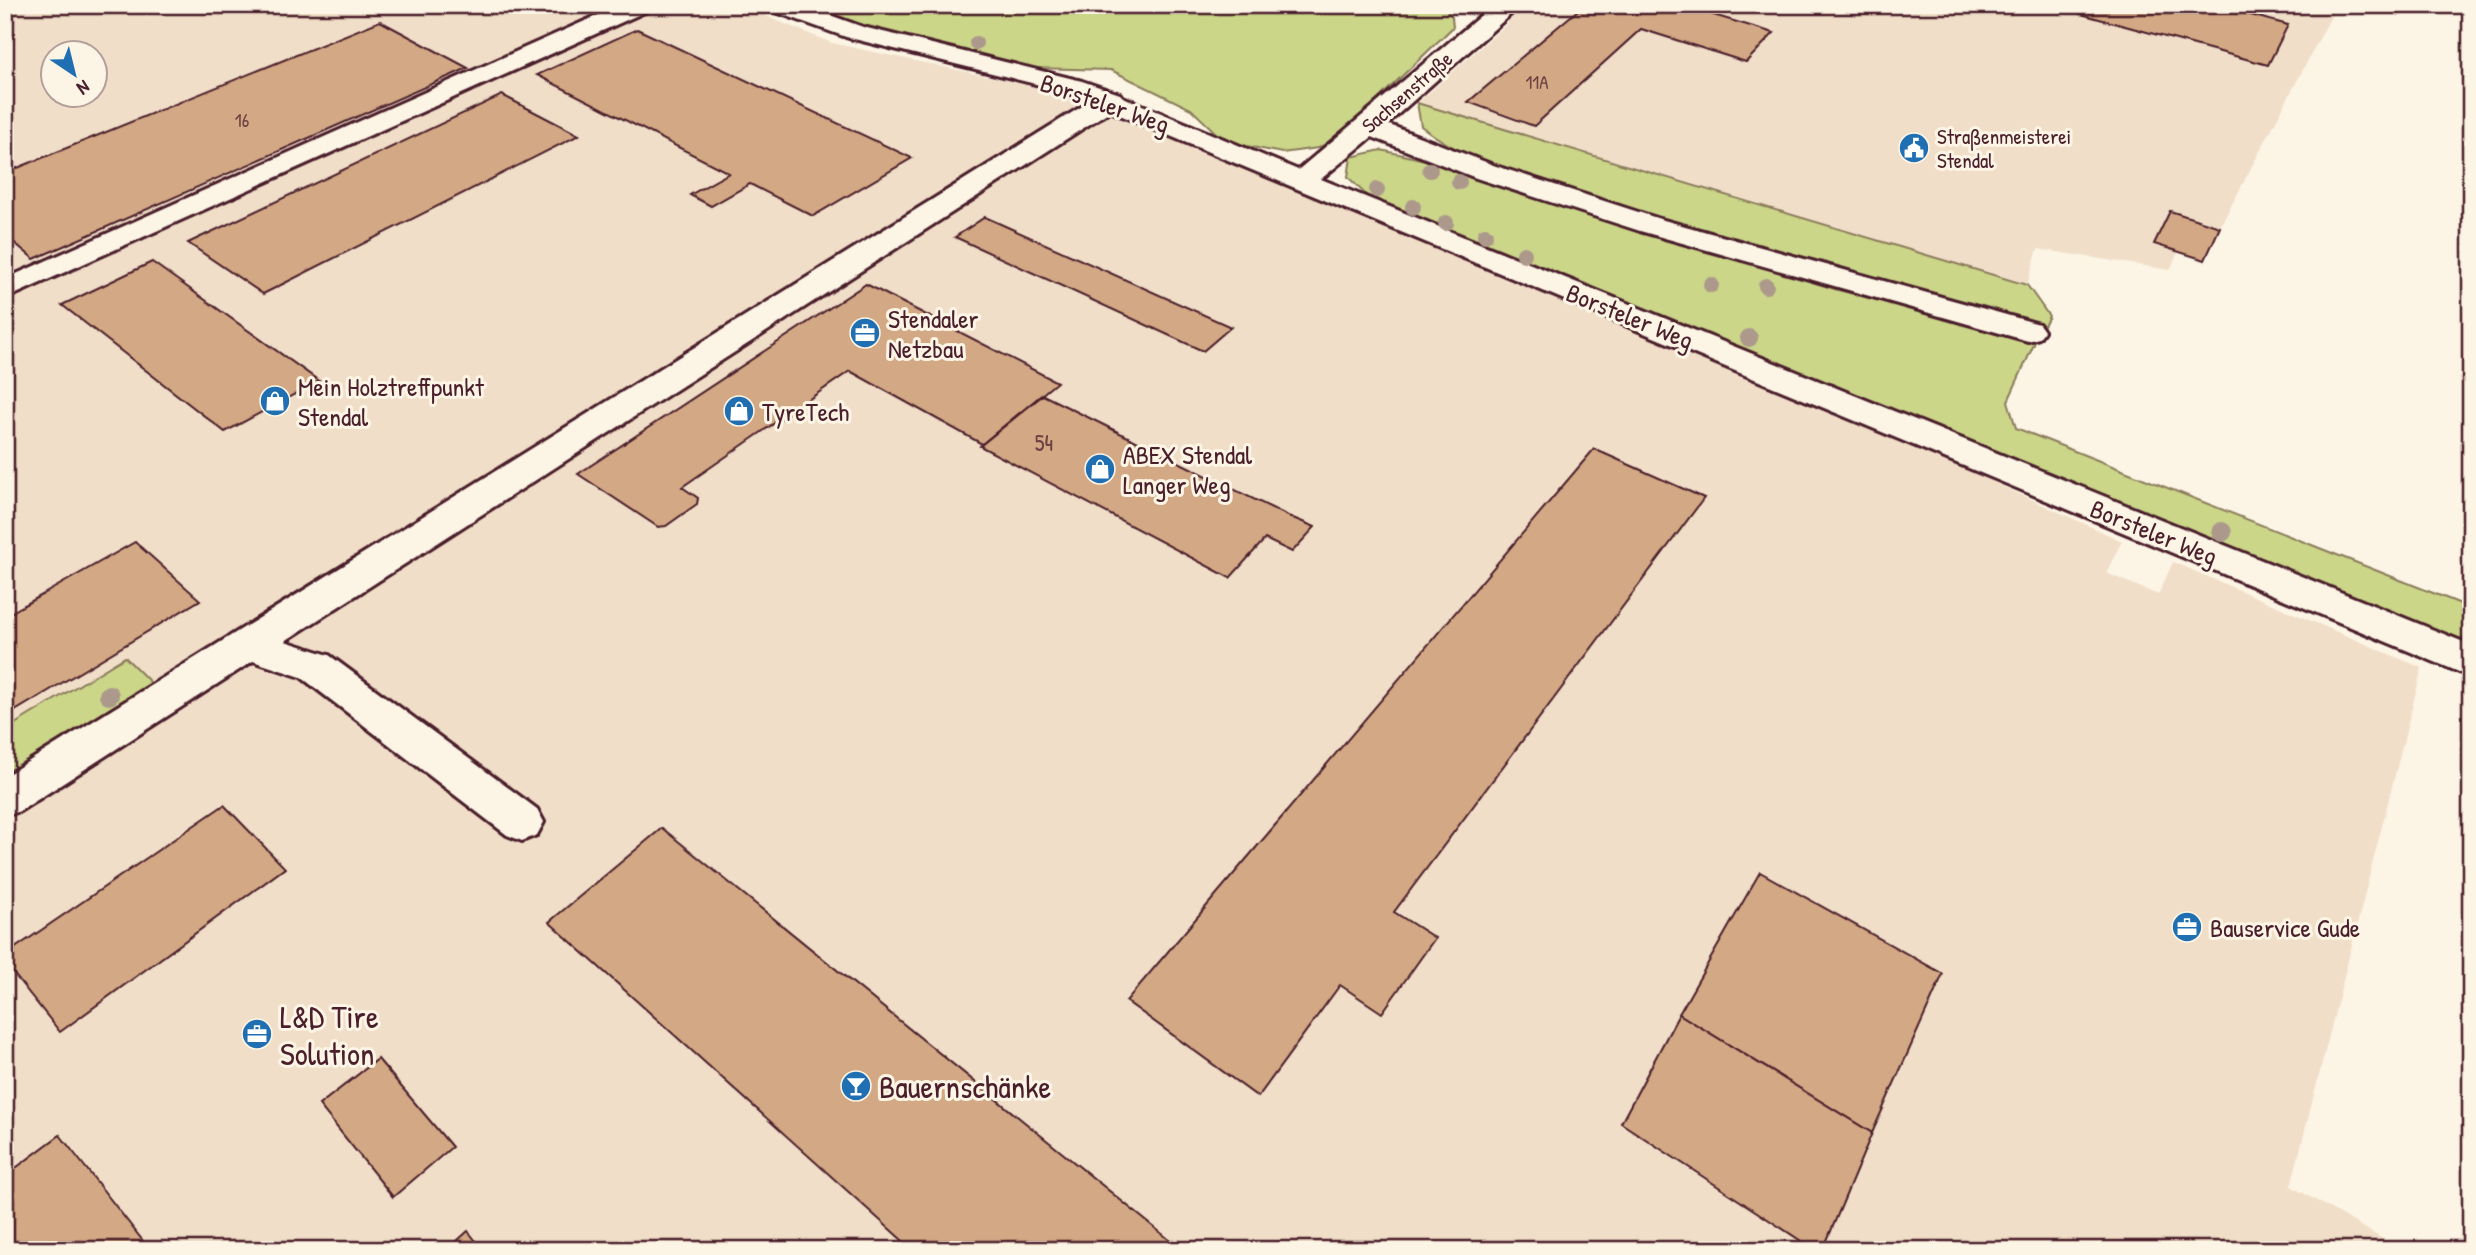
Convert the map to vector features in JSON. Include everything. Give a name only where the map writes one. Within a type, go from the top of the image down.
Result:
[{"type":"street","points":[[5,290],[641,5]]},
{"type":"street","name":"Borsteler Weg","points":[[778,5],[855,32],[1073,86],[1111,99],[1301,181],[2471,662]]},
{"type":"street","name":"Sachsenstraße","points":[[1301,181],[1369,126],[1503,9],[1492,5]]},
{"type":"street","points":[[5,798],[1111,99]]},
{"type":"street","points":[[1369,126],[1486,172],[1650,225],[2028,331]]},
{"type":"street","points":[[251,645],[315,666],[522,822]]},
{"type":"shaded area","points":[[5,5],[739,5],[832,43],[1057,91],[1976,474],[2122,541],[2106,573],[2158,595],[2173,562],[2422,668],[2291,1186],[2402,1250],[5,1250],[5,818],[176,708],[124,657],[5,730]]},
{"type":"shaded area","name":"Straßenmeisterei Stendal","points":[[1503,5],[2337,5],[2205,260],[2178,252],[2170,270],[2038,249],[2027,285],[1417,103],[1508,23]]},
{"type":"green space","points":[[807,5],[1444,5],[1452,17],[1453,27],[1341,135],[1318,148],[1282,153],[1242,145],[1218,135],[1191,109],[1111,70],[1033,68],[883,32]]},
{"type":"green space","points":[[1417,103],[2027,285],[2049,316],[2042,329],[1532,181],[1501,170],[1445,143],[1421,126]]},
{"type":"green space","points":[[1381,150],[1425,160],[1838,290],[2036,340],[2008,401],[2016,428],[2471,608],[2471,650],[1373,202],[1348,177],[1351,157]]},
{"type":"green space","points":[[125,657],[151,683],[5,774],[5,730]]},
{"type":"building","points":[[1562,5],[1680,5],[1774,33],[1746,62],[1641,29],[1534,126],[1468,102],[1578,10]]},
{"type":"building","points":[[2048,5],[2239,5],[2236,11],[2288,25],[2268,65]]},
{"type":"building","points":[[380,21],[468,68],[34,259],[5,235],[5,173]]},
{"type":"building","points":[[637,29],[912,158],[813,216],[750,184],[711,206],[690,195],[729,173],[537,75]]},
{"type":"building","points":[[502,95],[579,135],[263,294],[188,243]]},
{"type":"building","points":[[2170,211],[2220,227],[2205,260],[2154,244]]},
{"type":"building","points":[[985,217],[1231,327],[1203,351],[955,237]]},
{"type":"building","points":[[152,262],[319,381],[225,432],[62,305]]},
{"type":"building","points":[[866,284],[1057,382],[982,444],[850,371],[682,487],[698,498],[697,504],[666,526],[658,527],[578,474]]},
{"type":"building","points":[[1043,395],[1315,527],[1292,552],[1265,539],[1230,578],[980,446]]},
{"type":"building","points":[[1594,449],[1704,498],[1394,912],[1435,938],[1382,1013],[1340,985],[1258,1097],[1126,1001]]},
{"type":"building","points":[[135,542],[200,600],[5,717],[5,616]]},
{"type":"building","points":[[224,805],[285,868],[60,1032],[5,963],[5,955]]},
{"type":"building","name":"Bauernschänke","points":[[662,828],[1182,1250],[913,1250],[549,922]]},
{"type":"building","points":[[1760,872],[1943,974],[1872,1133],[1679,1014]]},
{"type":"building","points":[[1679,1014],[1872,1133],[1823,1250],[1815,1250],[1621,1123]]},
{"type":"building","points":[[378,1059],[452,1147],[393,1197],[319,1105]]},
{"type":"building","points":[[60,1135],[150,1250],[5,1250],[5,1176]]},
{"type":"building","points":[[468,1231],[483,1250],[447,1250]]},
{"type":"place","name":"Straßenmeisterei Stendal","points":[[1914,148]]},
{"type":"place","name":"Stendaler Netzbau","points":[[865,333]]},
{"type":"place","name":"Mein Holztreffpunkt Stendal","points":[[275,401]]},
{"type":"place","name":"TyreTech","points":[[739,411]]},
{"type":"place","name":"ABEX Stendal Langer Weg","points":[[1100,469]]},
{"type":"place","name":"Bauservice Gude","points":[[2187,927]]},
{"type":"place","name":"L&D Tire Solution","points":[[257,1034]]},
{"type":"place","name":"Bauernschänke","points":[[856,1086]]}]
